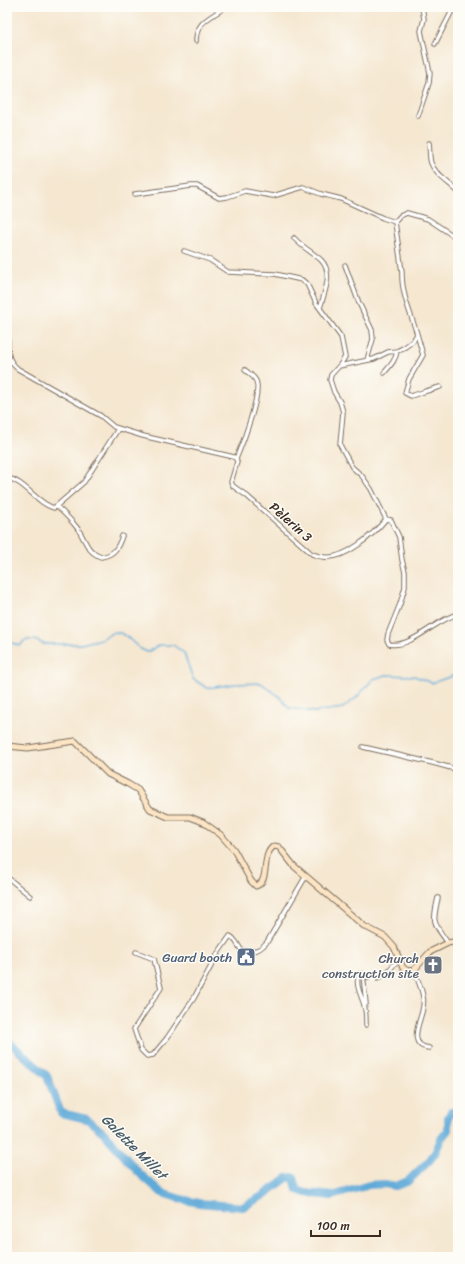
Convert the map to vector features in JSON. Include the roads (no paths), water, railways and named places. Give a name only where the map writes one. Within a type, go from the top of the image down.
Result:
[{"type":"street","points":[[196,41],[196,34],[202,22],[225,7]]},
{"type":"street","points":[[418,116],[429,83],[430,72],[421,31],[424,19],[422,7]]},
{"type":"street","points":[[435,44],[454,7]]},
{"type":"street","points":[[429,143],[431,163],[441,177],[451,184],[458,192]]},
{"type":"street","points":[[135,194],[197,186],[219,198],[245,191],[273,196],[303,187],[321,194],[341,199],[394,222]]},
{"type":"street","points":[[394,222],[400,216],[407,213],[428,219],[452,235],[458,237]]},
{"type":"street","points":[[394,222],[402,272],[403,290],[423,355],[409,379],[405,393],[411,396],[440,387]]},
{"type":"street","points":[[294,238],[301,246],[321,261],[328,273],[327,284],[320,308]]},
{"type":"street","points":[[184,251],[210,260],[228,272],[275,274],[302,280],[307,284],[316,303],[341,337],[345,357],[331,375],[330,380],[343,412],[340,445],[352,468],[362,476],[371,489],[386,519],[391,520],[399,537],[405,572],[404,587],[400,604],[387,640],[390,644],[395,646],[411,640],[450,616],[458,614]]},
{"type":"street","points":[[345,265],[358,303],[372,330],[373,339],[367,360]]},
{"type":"street","points":[[7,332],[8,354],[12,364],[18,369],[101,416],[114,427],[236,459],[246,436],[257,392],[256,381],[245,370]]},
{"type":"street","points":[[339,366],[374,359],[388,352],[397,351],[413,341],[417,334]]},
{"type":"street","points":[[384,373],[393,363],[397,351]]},
{"type":"street","points":[[7,478],[15,480],[47,505],[54,508],[84,482],[118,429]]},
{"type":"street","name":"Pèlerin 3","points":[[236,459],[237,462],[231,482],[232,486],[247,496],[312,554],[325,558],[339,555],[356,548],[378,529],[386,519]]},
{"type":"street","points":[[56,506],[77,528],[91,552],[96,555],[101,557],[112,554],[119,547],[122,536]]},
{"type":"street","points":[[7,746],[28,748],[75,741],[108,774],[138,790],[150,809],[168,817],[190,817],[203,822],[221,835],[234,850],[253,884],[256,886],[260,885],[263,880],[269,849],[274,846],[279,847],[294,866],[364,926],[385,937],[394,947],[403,968],[408,971],[414,970],[430,952],[448,943],[458,941]]},
{"type":"street","points":[[363,747],[433,763],[458,771]]},
{"type":"street","points":[[136,952],[154,959],[161,988],[134,1029],[141,1050],[147,1056],[153,1055],[167,1038],[194,998],[218,953],[230,936],[234,938],[237,946],[242,951],[256,951],[262,948],[306,876]]},
{"type":"street","points":[[7,877],[30,896]]},
{"type":"street","points":[[438,898],[434,922],[448,943]]},
{"type":"street","points":[[366,1025],[365,1009],[357,985],[359,974],[363,974],[371,978],[380,977],[399,959]]},
{"type":"street","points":[[414,970],[420,984],[423,997],[423,1011],[419,1021],[417,1040],[420,1045],[429,1048]]},
{"type":"street","points":[[363,974],[366,1004]]},
{"type":"waterway","points":[[7,641],[20,646],[24,641],[28,640],[35,640],[43,644],[81,644],[101,639],[114,632],[126,636],[139,648],[147,652],[160,645],[173,645],[184,653],[193,679],[207,688],[235,684],[261,683],[280,697],[289,708],[314,712],[343,708],[356,698],[373,679],[386,675],[414,676],[432,683],[458,674]]},
{"type":"waterway","name":"Galette Millet","points":[[7,1040],[47,1076],[61,1113],[87,1119],[104,1133],[138,1172],[162,1193],[199,1203],[243,1207],[264,1195],[287,1178],[294,1177],[297,1190],[306,1193],[332,1196],[369,1185],[384,1184],[396,1186],[408,1181],[429,1161],[435,1153],[441,1139],[448,1130],[448,1117],[451,1112],[458,1111]]},
{"type":"place","name":"Guard booth","points":[[246,957]]},
{"type":"place","name":"Church construction site","points":[[433,965]]}]
